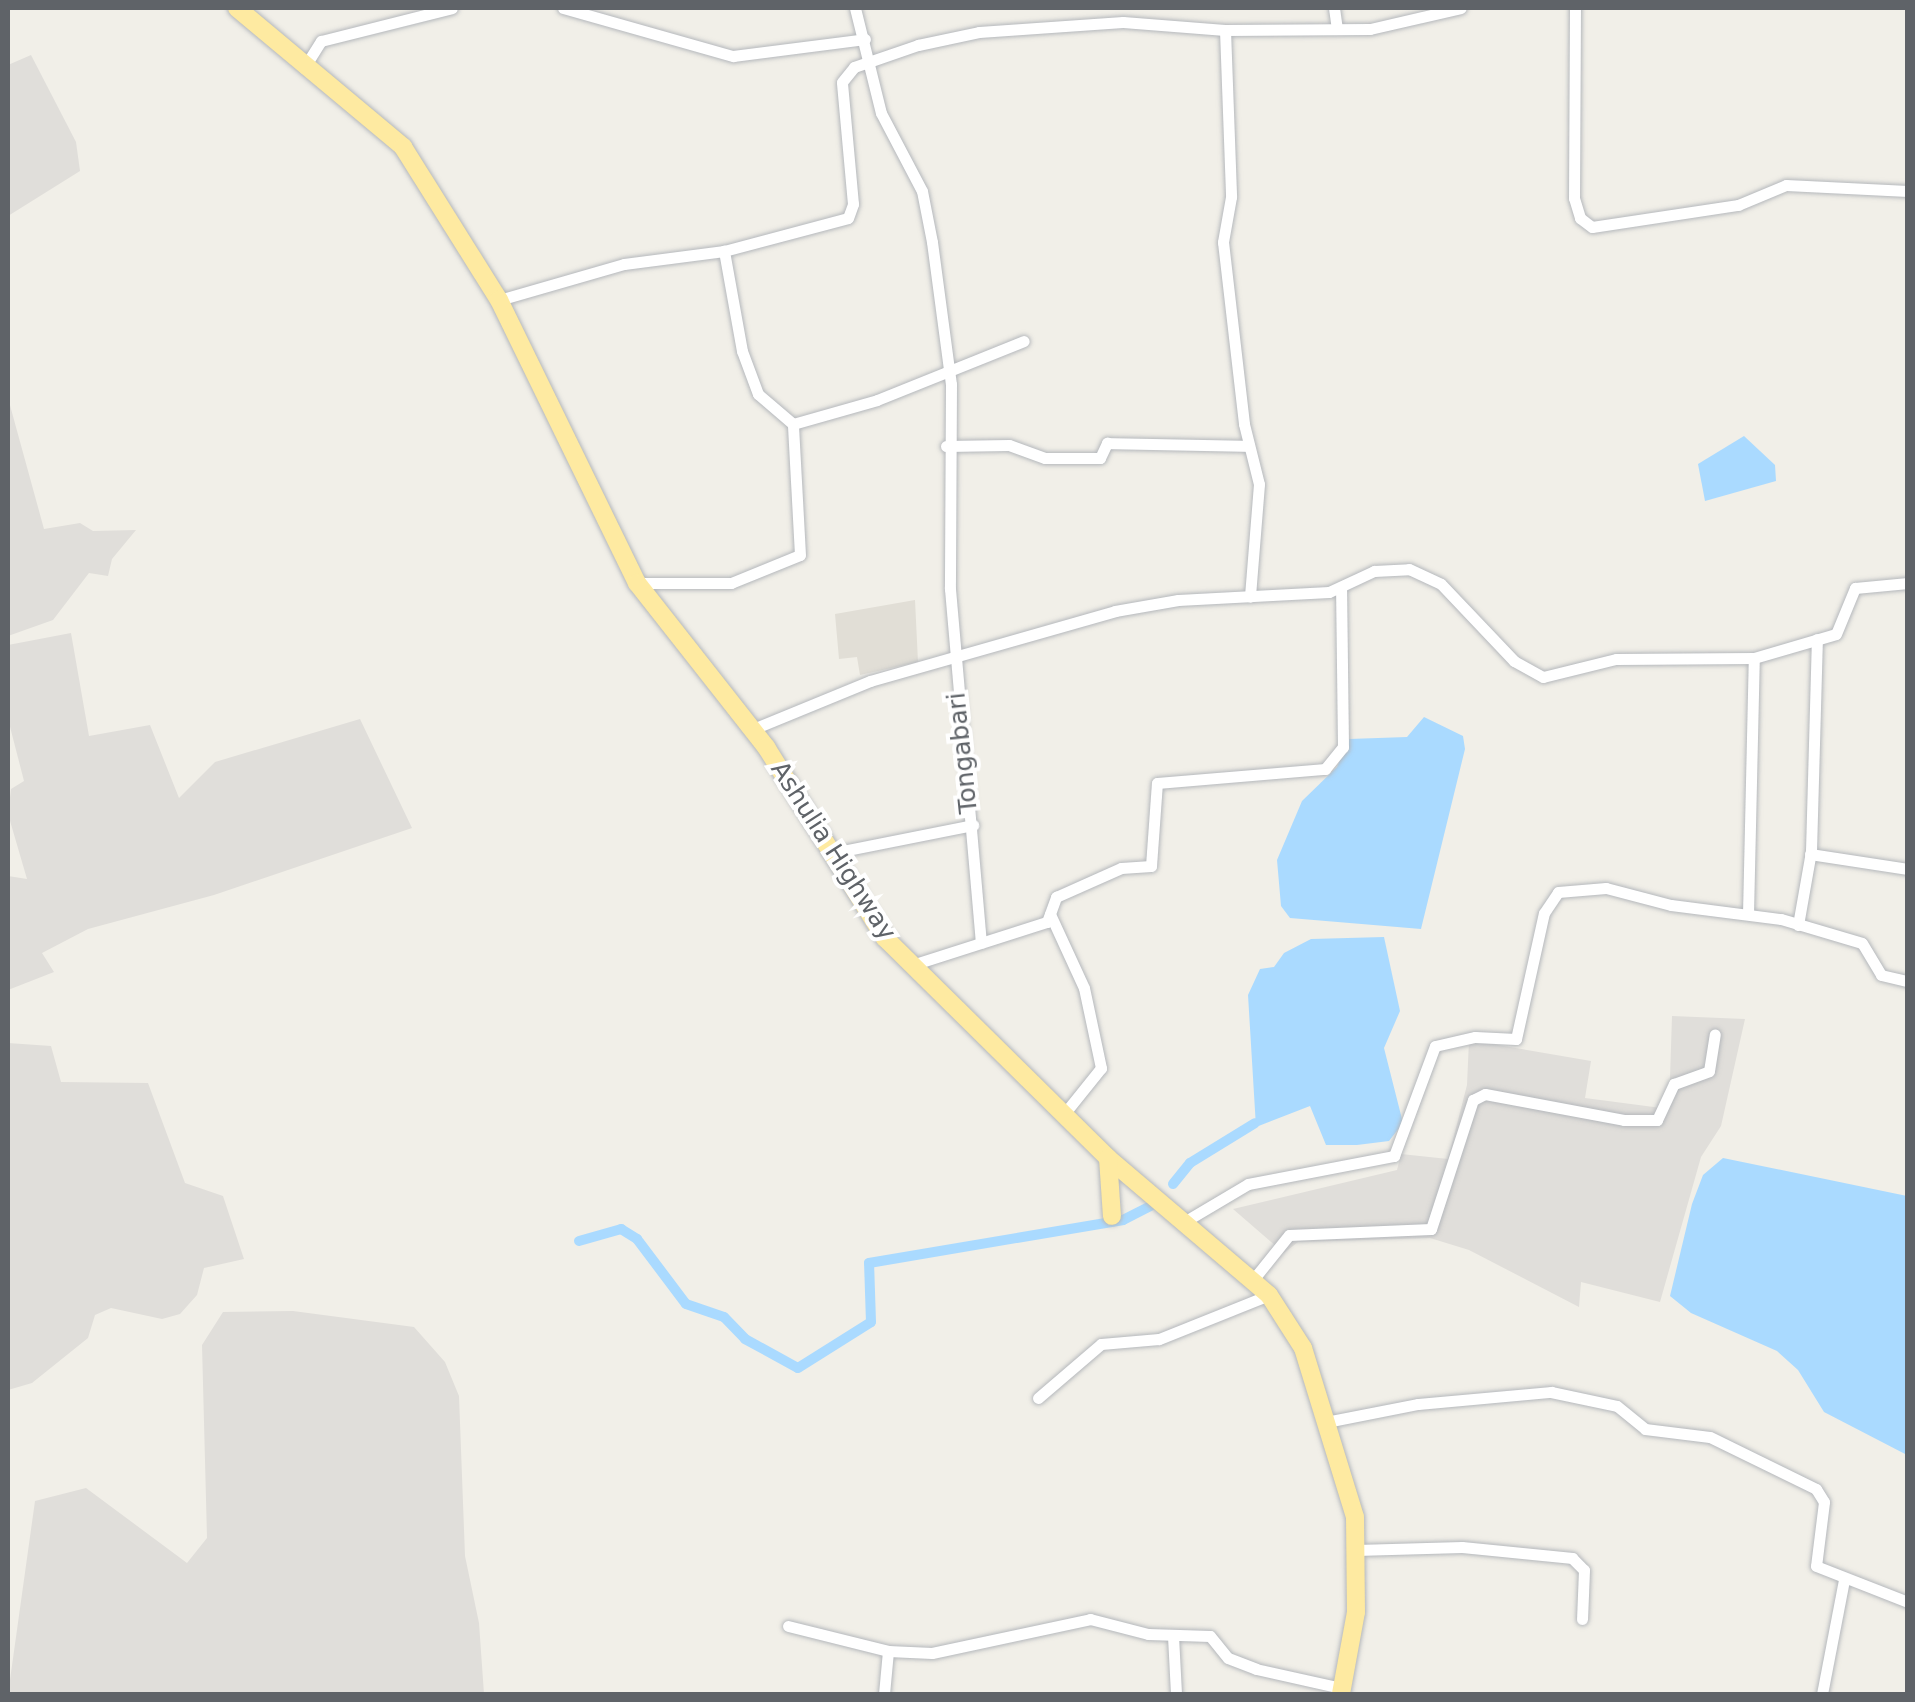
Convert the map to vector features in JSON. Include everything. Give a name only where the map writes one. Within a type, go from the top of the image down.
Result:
[{"type":"highway","name":"Ashulia Highway","points":[[237,8],[403,147],[499,300],[637,583],[752,730],[885,938],[1108,1158],[1269,1295],[1303,1348],[1355,1518],[1356,1612],[1341,1691]]},
{"type":"highway","points":[[1108,1158],[1112,1216]]},
{"type":"street","points":[[304,68],[321,41],[452,8]]},
{"type":"street","points":[[563,8],[733,56],[865,39]]},
{"type":"street","name":"Tongabari","points":[[832,853],[973,824],[956,660],[946,446],[948,367],[922,191],[881,114],[855,8]]},
{"type":"street","points":[[1334,8],[1338,30]]},
{"type":"street","points":[[499,300],[624,264],[724,251],[823,228],[853,213],[841,87],[848,72],[869,61],[980,32],[1056,25],[1123,22],[1224,30],[1370,29],[1461,8]]},
{"type":"street","points":[[1575,8],[1574,198],[1592,227],[1738,206],[1786,185],[1908,191]]},
{"type":"street","points":[[1224,30],[1231,197],[1223,242],[1260,516],[1250,597]]},
{"type":"street","points":[[637,583],[731,584],[800,554],[793,424],[758,394],[742,350],[724,251]]},
{"type":"street","points":[[793,424],[877,400],[948,367],[1024,341]]},
{"type":"street","points":[[946,446],[1010,445],[1045,458],[1100,458],[1107,444],[1249,446]]},
{"type":"street","points":[[752,730],[870,681],[956,660],[1114,611],[1341,588],[1374,571],[1409,570],[1441,584],[1514,661],[1543,677],[1616,659],[1754,658],[1817,639],[1842,627],[1855,588],[1908,583]]},
{"type":"street","points":[[912,965],[1046,922],[1056,897],[1121,868],[1154,864],[1157,782],[1325,769],[1333,762],[1342,747],[1345,716],[1341,588]]},
{"type":"street","points":[[1798,924],[1810,854],[1817,639]]},
{"type":"street","points":[[1748,914],[1754,658]]},
{"type":"street","points":[[973,824],[981,943]]},
{"type":"street","points":[[1810,854],[1908,869]]},
{"type":"street","points":[[1184,1222],[1248,1184],[1394,1156],[1435,1046],[1475,1037],[1516,1039],[1544,913],[1558,892],[1606,888],[1671,905],[1798,924],[1862,943],[1880,975],[1908,982]]},
{"type":"street","points":[[1050,914],[1084,988],[1101,1068],[1064,1114]]},
{"type":"street","points":[[1252,1281],[1289,1235],[1431,1228],[1473,1100],[1497,1095],[1624,1120],[1657,1120],[1674,1084],[1708,1071],[1715,1034]]},
{"type":"street","points":[[1038,1398],[1101,1344],[1159,1339],[1269,1295]]},
{"type":"street","points":[[1326,1422],[1418,1404],[1551,1392],[1617,1406],[1645,1430],[1710,1437],[1816,1489],[1824,1502],[1815,1562],[1844,1580],[1908,1602]]},
{"type":"street","points":[[1356,1550],[1462,1547],[1572,1558],[1584,1570],[1582,1619]]},
{"type":"street","points":[[1822,1694],[1844,1580]]},
{"type":"street","points":[[788,1626],[888,1650],[932,1654],[1072,1619],[1173,1636],[1210,1636],[1228,1658],[1341,1691]]},
{"type":"street","points":[[1173,1636],[1176,1694]]},
{"type":"street","points":[[884,1694],[888,1650]]},
{"type":"shaded area","points":[[31,55],[76,142],[80,171],[8,216],[8,65]]},
{"type":"shaded area","points":[[8,398],[44,529],[80,523],[93,531],[136,530],[112,559],[108,576],[89,573],[53,620],[8,636]]},
{"type":"shaded area","points":[[915,600],[918,662],[860,675],[857,657],[839,659],[835,614]]},
{"type":"shaded area","points":[[71,633],[89,736],[150,725],[179,798],[215,762],[360,719],[412,828],[214,895],[88,929],[42,953],[54,972],[8,990],[8,876],[27,879],[8,814],[11,789],[24,781],[8,719],[8,645]]},
{"type":"shaded area","points":[[1672,1016],[1745,1019],[1721,1126],[1701,1157],[1660,1302],[1581,1282],[1579,1307],[1469,1250],[1430,1238],[1298,1242],[1284,1253],[1233,1209],[1397,1170],[1401,1154],[1448,1159],[1467,1085],[1469,1040],[1591,1061],[1585,1098],[1669,1109]]},
{"type":"shaded area","points":[[8,1043],[51,1046],[61,1082],[148,1083],[185,1183],[223,1196],[244,1259],[204,1268],[197,1295],[180,1314],[162,1319],[111,1308],[95,1315],[88,1338],[32,1383],[8,1390]]},
{"type":"shaded area","points":[[293,1311],[414,1327],[445,1362],[459,1396],[465,1556],[479,1623],[484,1694],[8,1694],[35,1501],[86,1488],[187,1563],[207,1538],[202,1345],[223,1312]]},
{"type":"water","points":[[1744,436],[1775,465],[1776,481],[1705,501],[1698,464]]},
{"type":"water","points":[[1424,717],[1463,736],[1465,749],[1421,929],[1290,918],[1281,906],[1277,860],[1302,801],[1337,767],[1349,739],[1407,737]]},
{"type":"water","points":[[1384,937],[1400,1011],[1384,1048],[1403,1123],[1389,1141],[1357,1145],[1326,1145],[1310,1106],[1256,1127],[1248,995],[1260,969],[1274,967],[1284,953],[1311,939]]},
{"type":"water","points":[[1723,1158],[1907,1196],[1907,1455],[1824,1412],[1798,1370],[1777,1351],[1691,1313],[1670,1296],[1703,1175]]},
{"type":"waterway","points":[[1173,1184],[1190,1163],[1255,1123]]},
{"type":"waterway","points":[[579,1241],[621,1229],[637,1239],[686,1304],[724,1317],[745,1339],[798,1368],[871,1322],[869,1263],[1123,1220],[1154,1204]]}]
